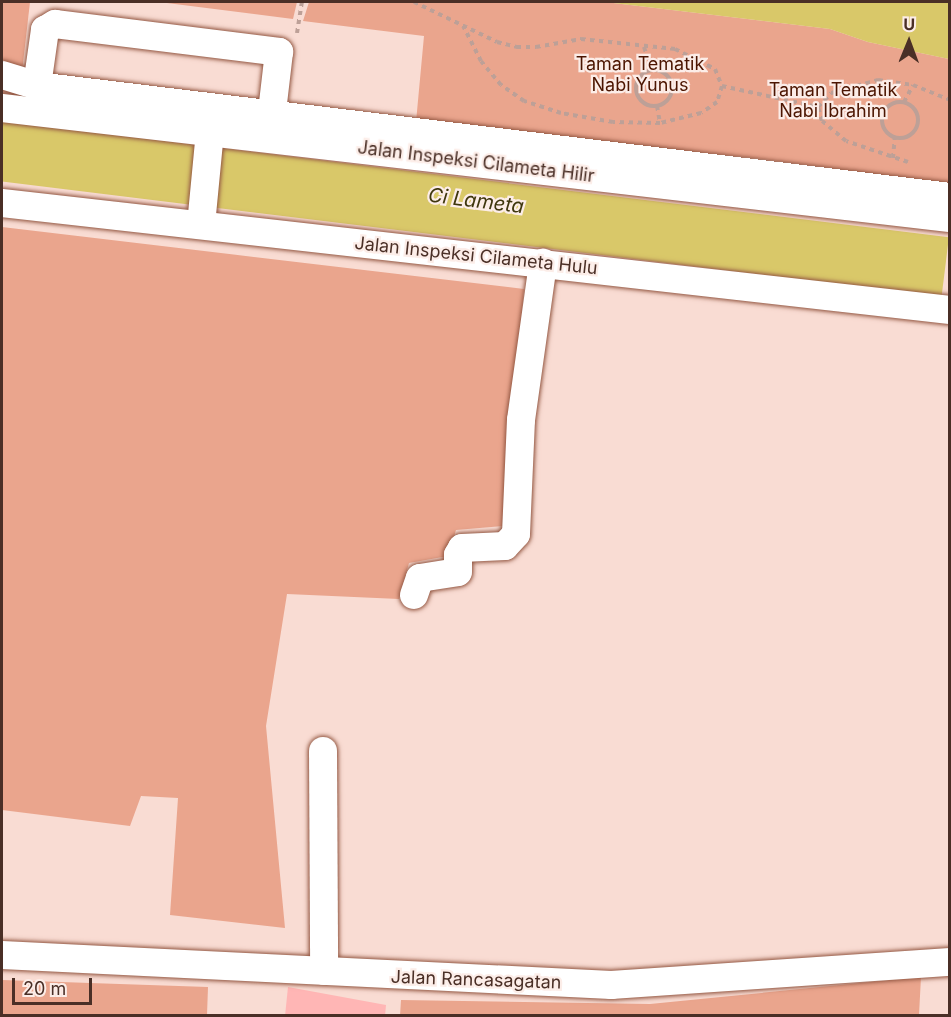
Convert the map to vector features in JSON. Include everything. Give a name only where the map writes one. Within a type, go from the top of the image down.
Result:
[{"type":"street","points":[[37,86],[45,30],[55,24],[279,52],[272,112]]},
{"type":"street","points":[[2,75],[37,86],[272,112],[950,197]]},
{"type":"street","name":"Jalan Inspeksi Cilameta Hilir","points":[[2,108],[210,139],[950,218]]},
{"type":"street","points":[[202,217],[210,139]]},
{"type":"street","name":"Jalan Inspeksi Cilameta Hulu","points":[[2,203],[202,217],[543,263],[950,310]]},
{"type":"street","points":[[414,595],[420,578],[458,572],[458,555],[462,548],[505,546],[516,534],[521,420],[543,263]]},
{"type":"street","points":[[323,751],[324,971]]},
{"type":"street","name":"Jalan Rancasagatan","points":[[2,955],[611,985],[950,962]]},
{"type":"path","points":[[414,2],[463,26],[517,46],[581,39],[675,49],[697,57],[715,69],[722,86],[717,102],[701,113],[660,123],[613,122],[524,102],[501,85],[481,61],[463,26]]},
{"type":"path","points":[[644,46],[651,69]]},
{"type":"path","points":[[651,69],[667,75],[672,84],[670,96],[657,106]]},
{"type":"path","points":[[651,69],[640,76],[636,88],[640,99],[657,106]]},
{"type":"path","points":[[818,107],[831,93],[855,84],[878,80],[913,85],[950,100]]},
{"type":"path","points":[[904,102],[917,113],[918,125],[906,137],[895,137],[885,130],[882,118],[888,107],[904,102],[913,85]]},
{"type":"path","points":[[722,86],[818,107]]},
{"type":"path","points":[[657,106],[660,123]]},
{"type":"path","points":[[818,107],[822,121],[846,141],[919,165]]},
{"type":"path","points":[[892,158],[895,137]]},
{"type":"green space","points":[[2,2],[30,2],[22,72],[10,70],[2,60]]},
{"type":"green space","points":[[159,2],[297,2],[293,19]]},
{"type":"green space","name":"Taman Tematik Nabi Yunus","points":[[309,2],[605,2],[830,29],[868,42],[949,59],[949,184],[762,159],[416,122],[424,36],[303,21]]},
{"type":"green space","points":[[2,227],[524,289],[503,526],[456,530],[448,556],[409,563],[399,599],[287,594],[266,726],[285,928],[170,915],[178,798],[141,796],[130,826],[2,810]]},
{"type":"green space","points":[[921,977],[919,1015],[400,1016],[401,1000],[650,1004]]},
{"type":"green space","points":[[2,980],[208,987],[207,1015],[2,1015]]},
{"type":"water","points":[[605,2],[949,2],[949,59],[868,42],[830,29]]},
{"type":"water","name":"Ci Lameta","points":[[2,121],[949,237],[942,297],[2,181]]},
{"type":"building","points":[[288,987],[386,1005],[385,1016],[285,1016]]},
{"type":"park label","name":"Taman Tematik Nabi Ibrahim","points":[[833,101]]}]
